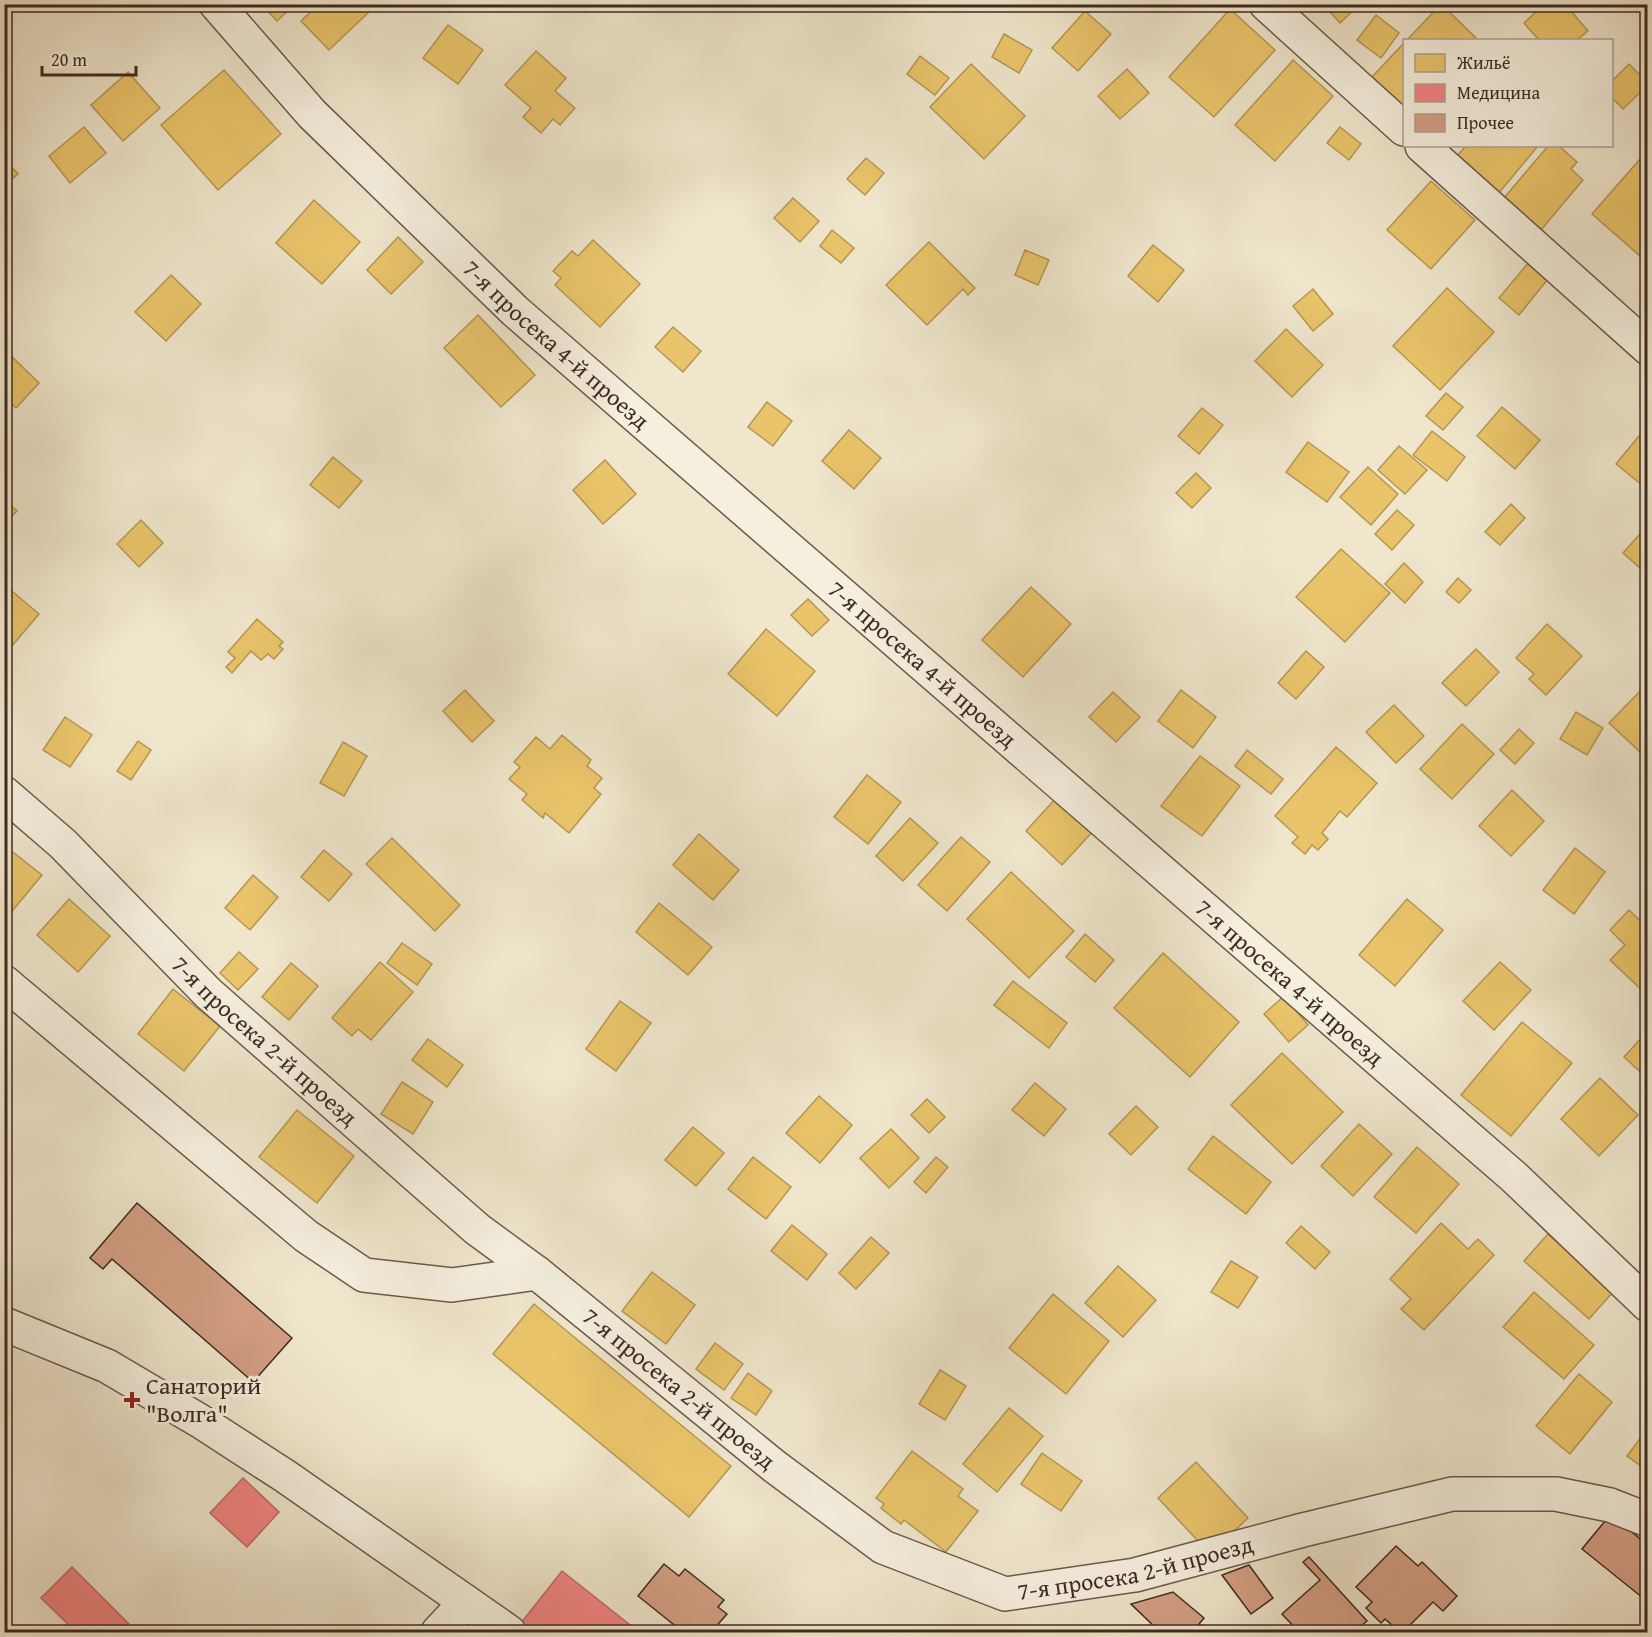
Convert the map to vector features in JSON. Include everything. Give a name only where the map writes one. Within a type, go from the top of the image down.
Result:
[{"type":"street","name":"7-я просека 4-й проезд","points":[[216,4],[312,114],[515,311],[1514,1177],[1647,1305]]},
{"type":"street","points":[[1266,4],[1403,128]]},
{"type":"street","points":[[1423,147],[1647,348]]},
{"type":"street","name":"7-я просека 2-й проезд","points":[[4,793],[63,844],[208,993],[477,1229],[537,1273],[774,1466],[883,1547],[1005,1594],[1135,1575],[1303,1530],[1452,1494],[1557,1494],[1610,1505],[1647,1520]]},
{"type":"street","points":[[4,982],[306,1236],[364,1275],[452,1286],[537,1273]]},
{"type":"street","points":[[4,1324],[107,1366],[200,1421],[285,1476],[509,1632]]},
{"type":"street","points":[[438,1632],[466,1602]]},
{"type":"building: Жильё","points":[[250,4],[295,4],[277,21],[263,6],[256,12]]},
{"type":"building: Жильё","points":[[319,4],[362,4],[369,12],[329,50],[301,21]]},
{"type":"building: Жильё","points":[[1323,4],[1360,4],[1340,23]]},
{"type":"building: Жильё","points":[[1441,4],[1476,38],[1474,39],[1408,39]]},
{"type":"building: Жильё","points":[[1544,4],[1565,4],[1588,31],[1578,39],[1538,39],[1524,23]]},
{"type":"building: Жильё","points":[[1230,9],[1275,50],[1214,117],[1169,77]]},
{"type":"building: Жильё","points":[[1085,11],[1111,34],[1078,71],[1052,48]]},
{"type":"building: Жильё","points":[[1376,15],[1399,33],[1381,58],[1357,40]]},
{"type":"building: Жильё","points":[[448,25],[483,50],[458,84],[423,58]]},
{"type":"building: Жильё","points":[[1004,34],[1032,50],[1019,73],[992,57]]},
{"type":"building: Жильё","points":[[1403,44],[1403,107],[1372,77]]},
{"type":"building: Жильё","points":[[536,51],[566,78],[555,91],[575,108],[560,125],[553,119],[541,133],[523,117],[531,108],[505,85]]},
{"type":"building: Жильё","points":[[920,56],[949,78],[935,95],[907,74]]},
{"type":"building: Жильё","points":[[1293,60],[1333,96],[1275,161],[1235,125]]},
{"type":"building: Жильё","points":[[971,64],[1025,116],[984,159],[930,107]]},
{"type":"building: Жильё","points":[[1629,64],[1648,85],[1623,109],[1613,99],[1613,80]]},
{"type":"building: Жильё","points":[[1127,69],[1149,93],[1120,119],[1098,96]]},
{"type":"building: Жильё","points":[[224,70],[281,134],[218,190],[161,125]]},
{"type":"building: Жильё","points":[[128,72],[160,108],[123,141],[91,105]]},
{"type":"building: Жильё","points":[[84,127],[106,153],[70,183],[49,156]]},
{"type":"building: Жильё","points":[[1340,127],[1361,144],[1349,160],[1327,143]]},
{"type":"building: Жильё","points":[[1465,147],[1537,147],[1498,194],[1455,158]]},
{"type":"building: Жильё","points":[[1547,147],[1560,147],[1577,162],[1571,169],[1583,180],[1541,230],[1504,198]]},
{"type":"building: Жильё","points":[[1648,150],[1648,263],[1592,214]]},
{"type":"building: Жильё","points":[[866,158],[884,173],[865,195],[847,179]]},
{"type":"building: Жильё","points":[[4,159],[18,174],[4,186]]},
{"type":"building: Жильё","points":[[1431,181],[1475,220],[1431,269],[1387,230]]},
{"type":"building: Жильё","points":[[793,198],[819,221],[800,242],[774,218]]},
{"type":"building: Жильё","points":[[314,200],[360,242],[322,284],[276,243]]},
{"type":"building: Жильё","points":[[832,230],[854,248],[841,263],[820,246]]},
{"type":"building: Жильё","points":[[398,237],[423,262],[391,294],[367,270]]},
{"type":"building: Жильё","points":[[593,240],[640,284],[600,327],[555,285],[561,278],[553,271],[572,251],[578,256]]},
{"type":"building: Жильё","points":[[929,242],[975,288],[968,295],[963,289],[927,325],[886,285]]},
{"type":"building: Жильё","points":[[1153,245],[1184,270],[1158,302],[1128,276]]},
{"type":"building: Жильё","points":[[1025,250],[1049,260],[1038,285],[1015,275]]},
{"type":"building: Жильё","points":[[1529,262],[1548,279],[1519,315],[1499,298]]},
{"type":"building: Жильё","points":[[171,275],[201,304],[166,341],[135,312]]},
{"type":"building: Жильё","points":[[1447,288],[1494,332],[1440,390],[1393,346]]},
{"type":"building: Жильё","points":[[1313,289],[1333,314],[1313,331],[1293,306]]},
{"type":"building: Жильё","points":[[478,315],[535,375],[501,407],[444,348]]},
{"type":"building: Жильё","points":[[673,327],[701,351],[683,372],[655,347]]},
{"type":"building: Жильё","points":[[1286,329],[1323,365],[1292,397],[1255,361]]},
{"type":"building: Жильё","points":[[6,351],[39,383],[16,408],[4,397],[4,353]]},
{"type":"building: Жильё","points":[[1446,393],[1463,407],[1443,430],[1426,416]]},
{"type":"building: Жильё","points":[[767,402],[792,421],[773,446],[748,427]]},
{"type":"building: Жильё","points":[[1502,407],[1540,440],[1515,469],[1477,436]]},
{"type":"building: Жильё","points":[[1202,408],[1223,425],[1199,454],[1178,436]]},
{"type":"building: Жильё","points":[[849,430],[881,458],[854,489],[822,461]]},
{"type":"building: Жильё","points":[[1432,431],[1465,457],[1447,481],[1413,455]]},
{"type":"building: Жильё","points":[[1639,436],[1648,442],[1648,490],[1616,464]]},
{"type":"building: Жильё","points":[[1308,442],[1349,472],[1327,502],[1286,472]]},
{"type":"building: Жильё","points":[[1399,446],[1427,470],[1405,494],[1378,470]]},
{"type":"building: Жильё","points":[[333,457],[362,481],[339,508],[310,485]]},
{"type":"building: Жильё","points":[[605,460],[636,494],[603,524],[573,490]]},
{"type":"building: Жильё","points":[[1368,467],[1398,494],[1371,525],[1340,497]]},
{"type":"building: Жильё","points":[[1196,473],[1211,488],[1192,508],[1176,493]]},
{"type":"building: Жильё","points":[[4,499],[17,511],[4,524]]},
{"type":"building: Жильё","points":[[1511,504],[1525,518],[1500,545],[1485,532]]},
{"type":"building: Жильё","points":[[1397,510],[1414,525],[1392,550],[1375,534]]},
{"type":"building: Жильё","points":[[141,520],[163,543],[139,567],[117,544]]},
{"type":"building: Жильё","points":[[1648,525],[1648,575],[1623,553]]},
{"type":"building: Жильё","points":[[1341,549],[1390,593],[1345,642],[1296,597]]},
{"type":"building: Жильё","points":[[1404,563],[1423,582],[1405,603],[1385,584]]},
{"type":"building: Жильё","points":[[1458,578],[1471,590],[1459,603],[1446,592]]},
{"type":"building: Жильё","points":[[6,586],[39,614],[12,646],[4,639],[4,588]]},
{"type":"building: Жильё","points":[[1031,587],[1071,624],[1023,677],[982,640]]},
{"type":"building: Жильё","points":[[808,599],[829,620],[812,636],[791,615]]},
{"type":"building: Жильё","points":[[257,619],[283,642],[279,646],[283,649],[274,659],[268,654],[261,660],[251,651],[232,673],[226,667],[235,658],[228,652]]},
{"type":"building: Жильё","points":[[1547,624],[1582,656],[1546,695],[1529,679],[1534,674],[1516,658]]},
{"type":"building: Жильё","points":[[766,629],[815,671],[777,716],[728,674]]},
{"type":"building: Жильё","points":[[1476,649],[1499,672],[1466,706],[1442,683]]},
{"type":"building: Жильё","points":[[1306,651],[1324,667],[1296,699],[1278,683]]},
{"type":"building: Жильё","points":[[1648,683],[1648,744],[1640,752],[1609,723]]},
{"type":"building: Жильё","points":[[465,690],[494,721],[472,742],[443,711]]},
{"type":"building: Жильё","points":[[1181,690],[1216,717],[1193,748],[1158,721]]},
{"type":"building: Жильё","points":[[1113,692],[1140,717],[1116,742],[1089,717]]},
{"type":"building: Жильё","points":[[1394,705],[1424,736],[1396,763],[1366,732]]},
{"type":"building: Жильё","points":[[1576,712],[1603,728],[1587,755],[1560,739]]},
{"type":"building: Жильё","points":[[65,717],[92,735],[70,767],[43,750]]},
{"type":"building: Жильё","points":[[1462,724],[1494,754],[1452,799],[1420,769]]},
{"type":"building: Жильё","points":[[1519,729],[1534,743],[1515,764],[1500,750]]},
{"type":"building: Жильё","points":[[562,735],[591,760],[587,766],[602,778],[594,788],[601,794],[569,833],[545,813],[543,818],[522,800],[527,794],[509,779],[520,767],[514,762],[536,737],[550,749]]},
{"type":"building: Жильё","points":[[138,741],[151,750],[131,780],[117,771]]},
{"type":"building: Жильё","points":[[343,742],[367,756],[344,796],[320,783]]},
{"type":"building: Жильё","points":[[1336,747],[1377,783],[1347,817],[1340,811],[1322,833],[1328,839],[1318,850],[1312,845],[1305,854],[1292,843],[1298,837],[1275,816]]},
{"type":"building: Жильё","points":[[1247,750],[1283,779],[1271,794],[1235,766]]},
{"type":"building: Жильё","points":[[1200,756],[1240,786],[1202,836],[1161,806]]},
{"type":"building: Жильё","points":[[867,775],[901,802],[868,844],[834,817]]},
{"type":"building: Жильё","points":[[1512,790],[1544,821],[1511,856],[1479,826]]},
{"type":"building: Жильё","points":[[1057,797],[1094,830],[1062,865],[1026,831]]},
{"type":"building: Жильё","points":[[910,818],[938,843],[903,881],[876,856]]},
{"type":"building: Жильё","points":[[699,834],[739,870],[713,900],[673,865]]},
{"type":"building: Жильё","points":[[961,837],[990,862],[947,911],[918,885]]},
{"type":"building: Жильё","points":[[392,838],[460,905],[435,931],[366,864]]},
{"type":"building: Жильё","points":[[4,845],[42,875],[4,921]]},
{"type":"building: Жильё","points":[[1575,848],[1605,872],[1574,914],[1543,890]]},
{"type":"building: Жильё","points":[[324,850],[352,874],[329,901],[301,877]]},
{"type":"building: Жильё","points":[[1011,872],[1074,931],[1029,978],[967,919]]},
{"type":"building: Жильё","points":[[253,875],[278,897],[250,930],[225,908]]},
{"type":"building: Жильё","points":[[69,899],[110,936],[78,972],[37,935]]},
{"type":"building: Жильё","points":[[1407,899],[1443,930],[1395,986],[1359,955]]},
{"type":"building: Жильё","points":[[659,903],[712,947],[688,975],[636,932]]},
{"type":"building: Жильё","points":[[1629,910],[1648,928],[1648,996],[1610,960],[1625,945],[1610,930]]},
{"type":"building: Жильё","points":[[1085,934],[1114,960],[1095,982],[1066,957]]},
{"type":"building: Жильё","points":[[402,943],[432,964],[417,985],[387,963]]},
{"type":"building: Жильё","points":[[239,952],[258,969],[238,990],[220,973]]},
{"type":"building: Жильё","points":[[1163,953],[1239,1022],[1190,1077],[1114,1008]]},
{"type":"building: Жильё","points":[[380,962],[413,992],[371,1040],[358,1029],[352,1036],[332,1018]]},
{"type":"building: Жильё","points":[[1500,962],[1531,990],[1494,1030],[1463,1001]]},
{"type":"building: Жильё","points":[[291,963],[318,986],[289,1020],[262,997]]},
{"type":"building: Жильё","points":[[1013,981],[1067,1023],[1049,1048],[994,1005]]},
{"type":"building: Жильё","points":[[173,989],[220,1026],[184,1071],[138,1034]]},
{"type":"building: Жильё","points":[[1284,996],[1308,1025],[1289,1042],[1264,1014]]},
{"type":"building: Жильё","points":[[620,1001],[651,1023],[616,1071],[586,1049]]},
{"type":"building: Жильё","points":[[1522,1022],[1572,1063],[1511,1136],[1461,1095]]},
{"type":"building: Жильё","points":[[1644,1035],[1648,1038],[1648,1079],[1624,1057]]},
{"type":"building: Жильё","points":[[428,1039],[463,1065],[447,1087],[412,1060]]},
{"type":"building: Жильё","points":[[1282,1053],[1343,1112],[1292,1164],[1231,1105]]},
{"type":"building: Жильё","points":[[1600,1078],[1638,1115],[1599,1156],[1561,1119]]},
{"type":"building: Жильё","points":[[402,1082],[433,1102],[413,1134],[381,1114]]},
{"type":"building: Жильё","points":[[1035,1083],[1066,1109],[1044,1136],[1012,1110]]},
{"type":"building: Жильё","points":[[819,1096],[852,1125],[820,1163],[786,1133]]},
{"type":"building: Жильё","points":[[927,1099],[945,1117],[929,1133],[911,1115]]},
{"type":"building: Жильё","points":[[1136,1106],[1158,1127],[1131,1155],[1109,1134]]},
{"type":"building: Жильё","points":[[297,1110],[354,1156],[317,1203],[259,1157]]},
{"type":"building: Жильё","points":[[1359,1124],[1392,1154],[1353,1196],[1321,1166]]},
{"type":"building: Жильё","points":[[693,1127],[724,1153],[696,1186],[665,1160]]},
{"type":"building: Жильё","points":[[891,1129],[919,1158],[889,1188],[860,1158]]},
{"type":"building: Жильё","points":[[1213,1136],[1271,1182],[1246,1214],[1188,1169]]},
{"type":"building: Жильё","points":[[1417,1147],[1459,1184],[1416,1233],[1374,1197]]},
{"type":"building: Жильё","points":[[753,1157],[791,1187],[766,1219],[728,1189]]},
{"type":"building: Жильё","points":[[936,1157],[948,1167],[926,1193],[914,1182]]},
{"type":"building: Жильё","points":[[1441,1223],[1468,1249],[1478,1239],[1494,1255],[1424,1330],[1401,1309],[1411,1299],[1390,1279]]},
{"type":"building: Жильё","points":[[792,1225],[827,1254],[807,1280],[771,1251]]},
{"type":"building: Жильё","points":[[1301,1226],[1330,1252],[1315,1269],[1286,1243]]},
{"type":"building: Жильё","points":[[1548,1234],[1613,1292],[1589,1319],[1524,1261]]},
{"type":"building: Жильё","points":[[871,1237],[889,1253],[856,1289],[839,1273]]},
{"type":"building: Жильё","points":[[1231,1261],[1258,1277],[1238,1308],[1211,1292]]},
{"type":"building: Жильё","points":[[1118,1266],[1156,1300],[1123,1337],[1085,1303]]},
{"type":"building: Жильё","points":[[652,1272],[695,1305],[666,1344],[622,1311]]},
{"type":"building: Жильё","points":[[1534,1292],[1594,1345],[1564,1379],[1503,1327]]},
{"type":"building: Жильё","points":[[1053,1294],[1109,1341],[1066,1394],[1009,1348]]},
{"type":"building: Жильё","points":[[534,1304],[731,1466],[689,1517],[493,1354]]},
{"type":"building: Жильё","points":[[715,1343],[743,1364],[724,1390],[696,1369]]},
{"type":"building: Жильё","points":[[940,1370],[966,1386],[945,1420],[919,1404]]},
{"type":"building: Жильё","points":[[748,1373],[772,1391],[756,1415],[731,1398]]},
{"type":"building: Жильё","points":[[1579,1374],[1612,1402],[1570,1454],[1536,1426]]},
{"type":"building: Жильё","points":[[1009,1408],[1043,1436],[997,1492],[963,1464]]},
{"type":"building: Жильё","points":[[1648,1428],[1648,1471],[1627,1456]]},
{"type":"building: Жильё","points":[[912,1451],[963,1489],[958,1496],[978,1511],[946,1552],[904,1520],[901,1524],[881,1508],[884,1504],[876,1498]]},
{"type":"building: Жильё","points":[[1042,1453],[1082,1481],[1061,1511],[1021,1484]]},
{"type":"building: Жильё","points":[[1196,1462],[1248,1518],[1210,1554],[1158,1498]]},
{"type":"building: Медицина","points":[[243,1478],[279,1512],[247,1547],[210,1513]]},
{"type":"building: Медицина","points":[[72,1567],[129,1624],[121,1632],[76,1632],[41,1598]]},
{"type":"building: Медицина","points":[[562,1571],[639,1632],[532,1632],[521,1623]]},
{"type":"building: Прочее","points":[[137,1203],[292,1338],[253,1382],[112,1259],[103,1269],[90,1258]]},
{"type":"building: Прочее","points":[[1610,1515],[1648,1545],[1648,1592],[1643,1598],[1582,1549]]},
{"type":"building: Прочее","points":[[1396,1546],[1418,1566],[1422,1562],[1457,1596],[1443,1611],[1433,1602],[1403,1632],[1385,1619],[1381,1623],[1366,1608],[1372,1602],[1356,1587]]},
{"type":"building: Прочее","points":[[1309,1557],[1367,1621],[1354,1632],[1299,1632],[1282,1614],[1320,1580],[1303,1562]]},
{"type":"building: Прочее","points":[[664,1564],[679,1576],[685,1569],[724,1600],[718,1607],[727,1614],[711,1632],[683,1632],[638,1596]]},
{"type":"building: Прочее","points":[[1249,1565],[1273,1598],[1251,1614],[1222,1575]]},
{"type":"building: Прочее","points":[[1173,1592],[1204,1618],[1199,1624],[1210,1632],[1160,1632],[1131,1604]]},
{"type":"place","name":"Санаторий \"Волга\"","points":[[132,1400]]}]
